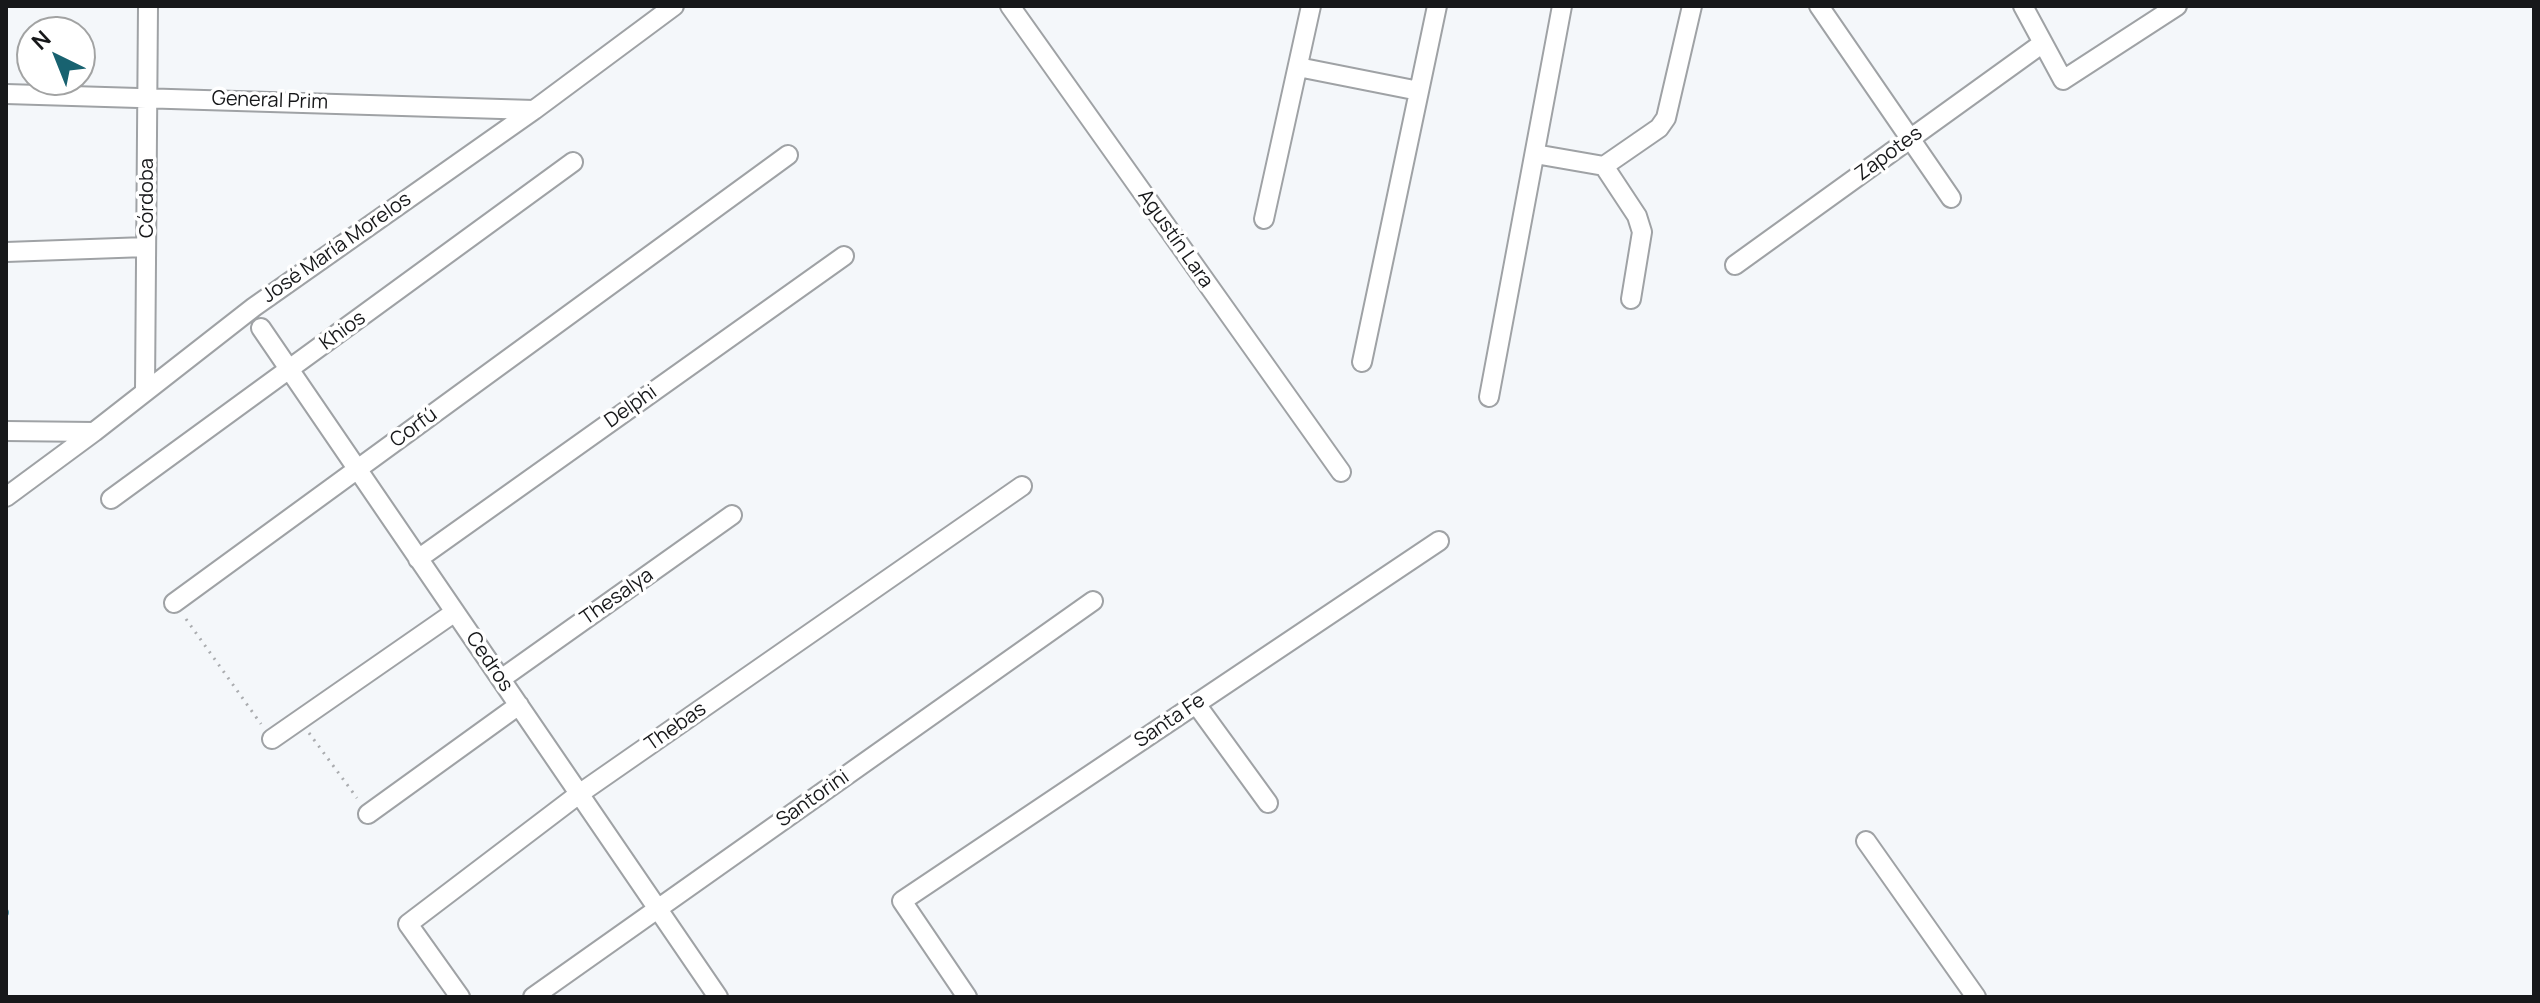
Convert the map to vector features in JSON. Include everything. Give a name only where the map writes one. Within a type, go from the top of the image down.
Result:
[{"type":"street","name":"Córdoba","points":[[145,390],[148,6]]},
{"type":"street","name":"José María Morelos","points":[[6,497],[254,307],[534,110],[674,6]]},
{"type":"street","name":"Agustín Lara","points":[[1010,6],[1341,472]]},
{"type":"street","points":[[1264,219],[1311,6]]},
{"type":"street","points":[[1362,362],[1437,6]]},
{"type":"street","points":[[1489,397],[1562,6]]},
{"type":"street","points":[[1535,154],[1604,166],[1659,128],[1666,118],[1692,6]]},
{"type":"street","points":[[1819,6],[1951,198]]},
{"type":"street","points":[[2023,6],[2063,80],[2177,6]]},
{"type":"street","name":"Zapotes","points":[[1735,265],[2043,43]]},
{"type":"street","points":[[1298,67],[1419,91]]},
{"type":"street","name":"General Prim","points":[[6,94],[534,110]]},
{"type":"street","name":"Corfú","points":[[174,603],[788,155]]},
{"type":"street","name":"Khios","points":[[111,499],[573,162]]},
{"type":"street","points":[[1604,166],[1637,216],[1642,232],[1631,299]]},
{"type":"street","points":[[6,252],[146,247]]},
{"type":"street","name":"Delphi","points":[[418,559],[844,256]]},
{"type":"street","name":"Cedros","points":[[261,328],[718,997]]},
{"type":"street","points":[[6,431],[94,432]]},
{"type":"street","name":"Thebas","points":[[460,997],[408,924],[579,794],[1022,486]]},
{"type":"street","name":"Thesalya","points":[[501,679],[732,515]]},
{"type":"street","name":"Santa Fe","points":[[967,997],[902,901],[1439,541]]},
{"type":"street","name":"Santorini","points":[[533,997],[1093,601]]},
{"type":"street","points":[[272,739],[455,612]]},
{"type":"street","points":[[1196,704],[1268,803]]},
{"type":"street","points":[[368,814],[519,705]]},
{"type":"street","points":[[1866,841],[1976,997]]},
{"type":"path","points":[[174,603],[272,739]]},
{"type":"path","points":[[299,720],[368,814]]}]
